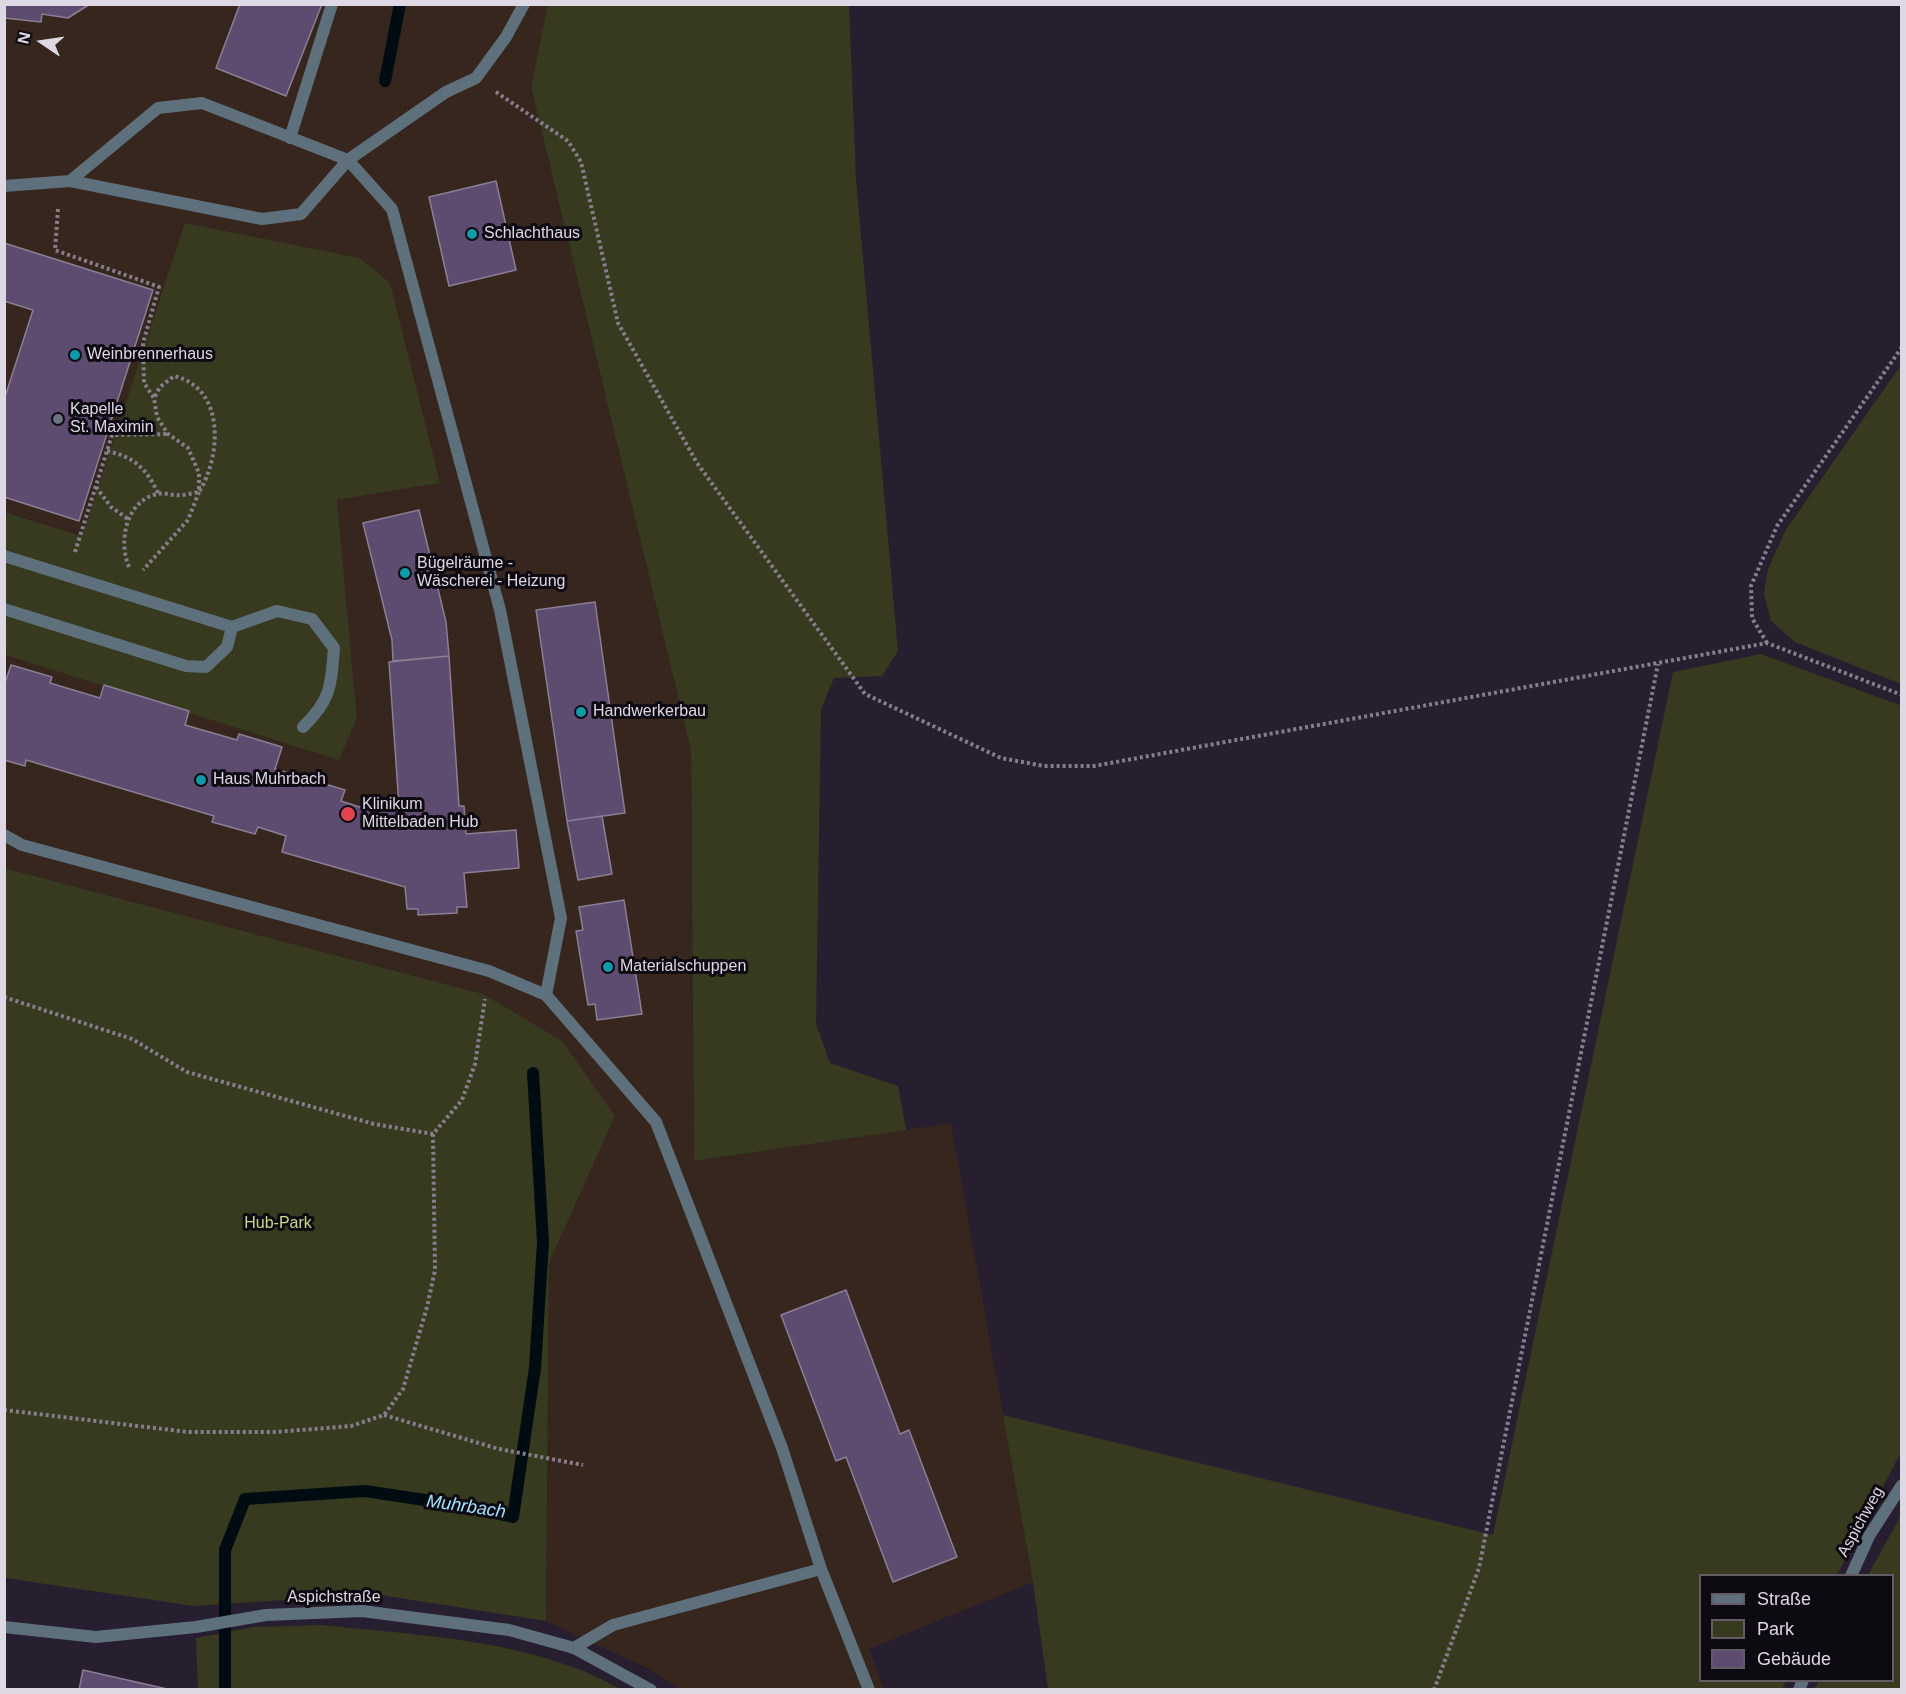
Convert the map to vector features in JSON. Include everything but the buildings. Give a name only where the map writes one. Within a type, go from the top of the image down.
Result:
[{"type":"street","points":[[290,138],[332,4]]},
{"type":"street","points":[[4,186],[65,183],[262,219],[301,214],[348,160],[446,92],[476,78],[506,37],[524,4]]},
{"type":"street","points":[[65,183],[158,108],[202,103],[348,160],[392,209],[500,610],[561,918],[546,996]]},
{"type":"street","points":[[4,555],[232,627],[278,611],[312,619],[334,648],[332,681],[322,709],[303,726]]},
{"type":"street","points":[[4,609],[186,666],[206,667],[227,647],[232,627]]},
{"type":"street","points":[[4,835],[22,845],[489,971],[546,996],[656,1122],[782,1448],[821,1569],[869,1689]]},
{"type":"street","name":"Aspichweg","points":[[1851,1574],[1869,1536],[1902,1485]]},
{"type":"street","points":[[574,1648],[613,1625],[821,1569]]},
{"type":"street","name":"Aspichstraße","points":[[4,1627],[96,1637],[196,1627],[266,1615],[362,1611],[508,1630],[574,1648],[651,1689]]},
{"type":"path","points":[[476,78],[568,141],[581,162],[618,323],[697,463],[865,694],[1001,758],[1044,766],[1094,766],[1767,643],[1902,695]]},
{"type":"path","points":[[65,183],[56,250],[159,287],[143,343],[141,370],[144,384],[154,398],[157,417],[168,434],[188,448],[199,473],[199,492]]},
{"type":"path","points":[[1767,643],[1752,618],[1751,586],[1777,526],[1902,347]]},
{"type":"path","points":[[133,596],[136,581],[151,558],[188,520],[199,492],[209,477],[214,454],[215,423],[207,399],[197,386],[174,376],[160,387],[154,398]]},
{"type":"path","points":[[68,575],[112,435],[168,434]]},
{"type":"path","points":[[107,451],[137,461],[149,475],[158,493]]},
{"type":"path","points":[[96,487],[111,507],[128,519]]},
{"type":"path","points":[[136,581],[127,564],[125,537],[128,519],[138,502],[158,493],[179,496],[199,492]]},
{"type":"path","points":[[1434,1689],[1479,1568],[1658,664]]},
{"type":"path","points":[[384,1415],[403,1389],[427,1307],[435,1270],[433,1134],[462,1100],[475,1064],[489,971]]},
{"type":"path","points":[[4,997],[132,1039],[187,1072],[374,1124],[433,1134]]},
{"type":"path","points":[[4,1410],[188,1432],[276,1431],[351,1426],[384,1415],[500,1449],[583,1465]]},
{"type":"shaded area","name":"Klinikum Mittelbaden Hub","points":[[5,5],[548,5],[531,88],[691,750],[694,1161],[951,1123],[1033,1582],[869,1649],[884,1689],[679,1689],[649,1669],[546,1621],[549,1263],[615,1116],[483,994],[5,868],[4,655],[339,759],[357,718],[337,500],[440,483],[186,223],[82,536],[5,512]]},
{"type":"green space","points":[[548,4],[849,5],[856,179],[898,651],[882,676],[834,678],[821,710],[816,1024],[830,1063],[898,1086],[906,1130],[694,1161],[691,750],[531,87]]},
{"type":"green space","points":[[185,223],[359,258],[390,283],[440,483],[337,500],[357,718],[339,760],[5,655],[4,512],[82,536]]},
{"type":"green space","points":[[1901,365],[1901,684],[1795,642],[1771,621],[1764,594],[1768,569],[1785,531]]},
{"type":"green space","points":[[1761,654],[1902,706],[1901,1452],[1838,1574],[1699,1574],[1699,1682],[1786,1682],[1782,1689],[1048,1689],[1033,1582],[1003,1415],[1493,1535],[1673,672]]},
{"type":"green space","name":"Hub-Park","points":[[4,868],[483,994],[562,1041],[615,1116],[549,1263],[546,1621],[374,1594],[194,1606],[5,1578]]},
{"type":"green space","points":[[1901,1515],[1901,1689],[1814,1689],[1818,1682],[1894,1682],[1894,1574],[1869,1574]]},
{"type":"green space","points":[[321,1625],[475,1642],[514,1650],[587,1673],[620,1689],[198,1689],[196,1638],[254,1627]]},
{"type":"waterway","name":"Muhrbach","points":[[385,81],[400,4]]},
{"type":"waterway","name":"Muhrbach","points":[[225,1690],[225,1550],[245,1499],[365,1491],[458,1505],[513,1517],[535,1368],[543,1242],[533,1073]]},
{"type":"place","name":"Schlachthaus","points":[[472,234]]},
{"type":"place","name":"Weinbrennerhaus","points":[[75,355]]},
{"type":"place","name":"Kapelle St. Maximin","points":[[58,419]]},
{"type":"place","name":"Bügelräume - Wäscherei - Heizung","points":[[405,573]]},
{"type":"place","name":"Handwerkerbau","points":[[581,712]]},
{"type":"place","name":"Haus Muhrbach","points":[[201,780]]},
{"type":"place","name":"Klinikum Mittelbaden Hub","points":[[348,814]]},
{"type":"place","name":"Materialschuppen","points":[[608,967]]}]
